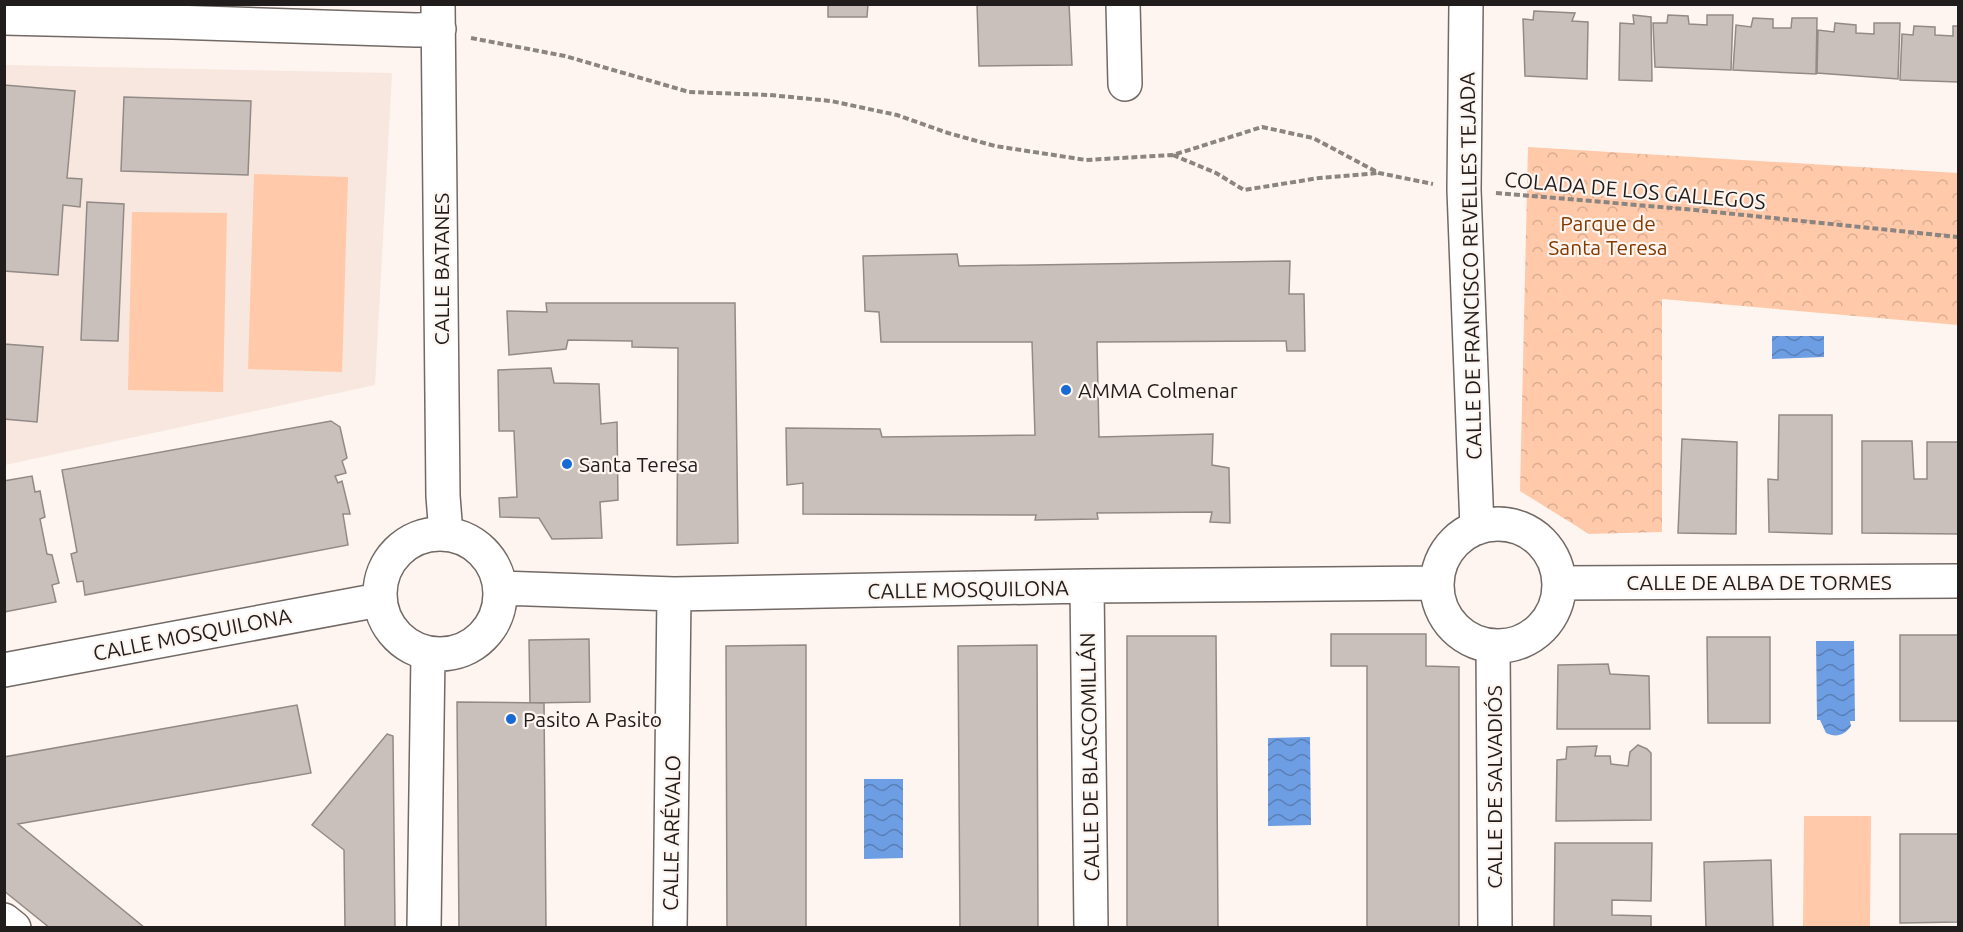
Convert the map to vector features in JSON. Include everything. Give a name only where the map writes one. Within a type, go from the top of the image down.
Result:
[{"type":"street","points":[[1123,4],[1125,84]]},
{"type":"street","name":"CALLE DE FRANCISCO REVELLES TEJADA","points":[[1466,4],[1464,190],[1477,528]]},
{"type":"street","points":[[4,18],[416,30],[439,17]]},
{"type":"street","name":"CALLE BATANES","points":[[439,17],[443,496],[446,534]]},
{"type":"street","points":[[1496,524],[1515,527],[1532,535],[1546,548],[1555,565],[1559,583],[1556,604],[1547,622],[1532,636],[1514,644],[1493,646],[1475,642],[1459,632],[1446,619],[1438,601],[1437,583],[1440,565],[1448,549],[1461,537],[1477,528],[1496,524]]},
{"type":"street","points":[[446,534],[472,543],[485,555],[491,562],[500,588],[497,615],[481,639],[456,653],[428,654],[404,644],[387,625],[379,600],[382,573],[397,551],[420,537],[446,534]]},
{"type":"street","name":"CALLE DE ALBA DE TORMES","points":[[1559,583],[1959,581]]},
{"type":"street","name":"CALLE MOSQUILONA","points":[[500,588],[674,594],[1087,586],[1437,583]]},
{"type":"street","name":"CALLE DE BLASCOMILLÁN","points":[[1087,586],[1091,927]]},
{"type":"street","name":"CALLE ARÉVALO","points":[[670,927],[674,594]]},
{"type":"street","name":"CALLE MOSQUILONA","points":[[4,670],[379,600]]},
{"type":"street","name":"CALLE DE SALVADIÓS","points":[[1493,646],[1495,927]]},
{"type":"street","points":[[424,927],[428,654]]},
{"type":"street","points":[[4,920],[14,927]]},
{"type":"path","name":"COLADA DE LOS GALLEGOS","points":[[439,17],[478,40],[565,56],[689,92],[770,95],[831,101],[897,115],[948,134],[994,146],[1086,160],[1173,155],[1262,127],[1313,138],[1379,173],[1464,190],[1685,209],[1959,237]]},
{"type":"path","points":[[1173,155],[1216,173],[1244,190],[1319,178],[1379,173]]},
{"type":"shaded area","points":[[5,65],[392,73],[375,385],[5,465]]},
{"type":"green space","name":"Parque de Santa Teresa","points":[[1528,147],[1958,173],[1958,325],[1662,299],[1662,532],[1589,534],[1520,491]]},
{"type":"green space","points":[[254,174],[348,177],[342,372],[248,369]]},
{"type":"green space","points":[[132,212],[227,213],[223,392],[128,390]]},
{"type":"green space","points":[[1804,816],[1871,816],[1870,927],[1803,927]]},
{"type":"water","points":[[1772,336],[1824,336],[1824,357],[1772,359]]},
{"type":"water","points":[[1816,641],[1854,641],[1855,721],[1850,721],[1851,726],[1840,735],[1826,733],[1820,720],[1817,720]]},
{"type":"water","points":[[1310,737],[1311,825],[1268,826],[1268,738]]},
{"type":"water","points":[[864,779],[903,779],[903,858],[864,859]]},
{"type":"building","points":[[828,4],[868,4],[867,17],[828,17]]},
{"type":"building","points":[[977,4],[1069,4],[1072,65],[979,66]]},
{"type":"building","points":[[1534,11],[1575,13],[1572,21],[1588,22],[1587,79],[1525,76],[1523,19],[1533,20]]},
{"type":"building","points":[[1633,15],[1651,17],[1652,81],[1619,80],[1620,23],[1634,24]]},
{"type":"building","points":[[1668,15],[1688,16],[1689,24],[1707,25],[1707,15],[1733,15],[1731,70],[1655,67],[1653,23],[1667,23]]},
{"type":"building","points":[[1753,18],[1773,19],[1773,28],[1791,28],[1792,18],[1817,18],[1816,74],[1733,70],[1736,25],[1751,27]]},
{"type":"building","points":[[1835,23],[1856,25],[1856,33],[1874,34],[1874,23],[1900,23],[1898,79],[1817,73],[1818,30],[1834,32]]},
{"type":"building","points":[[1914,26],[1935,27],[1935,35],[1953,36],[1953,26],[1958,26],[1958,82],[1900,80],[1902,34],[1913,35]]},
{"type":"building","points":[[4,85],[75,91],[67,178],[82,179],[80,207],[63,205],[58,275],[4,271]]},
{"type":"building","points":[[124,97],[251,101],[248,175],[121,171]]},
{"type":"building","points":[[87,202],[124,204],[118,341],[81,340]]},
{"type":"building","name":"AMMA Colmenar","points":[[957,254],[959,266],[1290,261],[1289,294],[1304,294],[1305,351],[1287,351],[1286,341],[1097,342],[1099,437],[1213,434],[1212,465],[1229,468],[1230,523],[1210,522],[1212,512],[1097,513],[1098,519],[1035,520],[1036,515],[803,514],[803,483],[787,485],[786,428],[880,429],[882,437],[1035,435],[1032,342],[881,342],[879,312],[865,311],[863,256]]},
{"type":"building","points":[[546,303],[735,303],[738,543],[677,545],[678,348],[632,347],[632,341],[568,340],[566,349],[509,355],[507,311],[547,312]]},
{"type":"building","points":[[4,344],[43,347],[37,422],[4,419]]},
{"type":"building","name":"Santa Teresa","points":[[551,368],[554,383],[599,384],[601,424],[617,422],[618,500],[600,502],[602,538],[552,539],[539,518],[500,517],[499,498],[517,497],[514,431],[499,431],[498,370]]},
{"type":"building","points":[[1779,415],[1832,415],[1832,534],[1769,532],[1768,479],[1778,480]]},
{"type":"building","points":[[331,421],[340,427],[347,458],[342,461],[346,473],[335,476],[338,483],[342,481],[350,514],[343,514],[348,545],[85,595],[83,581],[77,582],[71,554],[77,552],[62,470]]},
{"type":"building","points":[[1682,439],[1737,442],[1736,534],[1678,533]]},
{"type":"building","points":[[1862,441],[1912,441],[1914,479],[1927,479],[1927,442],[1958,442],[1958,534],[1862,533]]},
{"type":"building","points":[[32,476],[35,492],[40,491],[45,517],[40,519],[47,554],[52,555],[59,583],[52,585],[56,602],[4,612],[4,481]]},
{"type":"building","points":[[1331,634],[1426,634],[1426,666],[1459,667],[1459,928],[1367,928],[1367,666],[1331,666]]},
{"type":"building","points":[[1900,635],[1958,635],[1958,721],[1900,721]]},
{"type":"building","points":[[1127,636],[1216,636],[1218,928],[1127,928]]},
{"type":"building","points":[[1707,637],[1770,637],[1770,723],[1708,723]]},
{"type":"building","points":[[589,639],[590,702],[530,703],[529,640]]},
{"type":"building","points":[[806,645],[806,928],[727,928],[726,646]]},
{"type":"building","points":[[1037,645],[1038,928],[960,928],[958,646]]},
{"type":"building","points":[[1608,664],[1610,674],[1649,676],[1650,729],[1557,729],[1558,665]]},
{"type":"building","points":[[457,702],[544,703],[546,928],[459,928]]},
{"type":"building","points":[[297,705],[311,773],[18,824],[145,928],[50,928],[4,891],[4,757]]},
{"type":"building","points":[[387,734],[393,736],[395,928],[345,928],[344,850],[312,825]]},
{"type":"building","points":[[1638,745],[1651,753],[1651,820],[1556,821],[1557,760],[1566,759],[1567,747],[1597,746],[1595,756],[1610,756],[1611,764],[1628,766],[1630,752]]},
{"type":"building","points":[[1900,834],[1958,834],[1958,922],[1900,923]]},
{"type":"building","points":[[1555,843],[1652,843],[1651,901],[1612,900],[1612,915],[1651,916],[1651,928],[1554,928]]},
{"type":"building","points":[[1771,860],[1773,928],[1706,928],[1704,862]]},
{"type":"place","name":"AMMA Colmenar","points":[[1066,390]]},
{"type":"place","name":"Santa Teresa","points":[[567,464]]},
{"type":"place","name":"Pasito A Pasito","points":[[511,719]]}]
